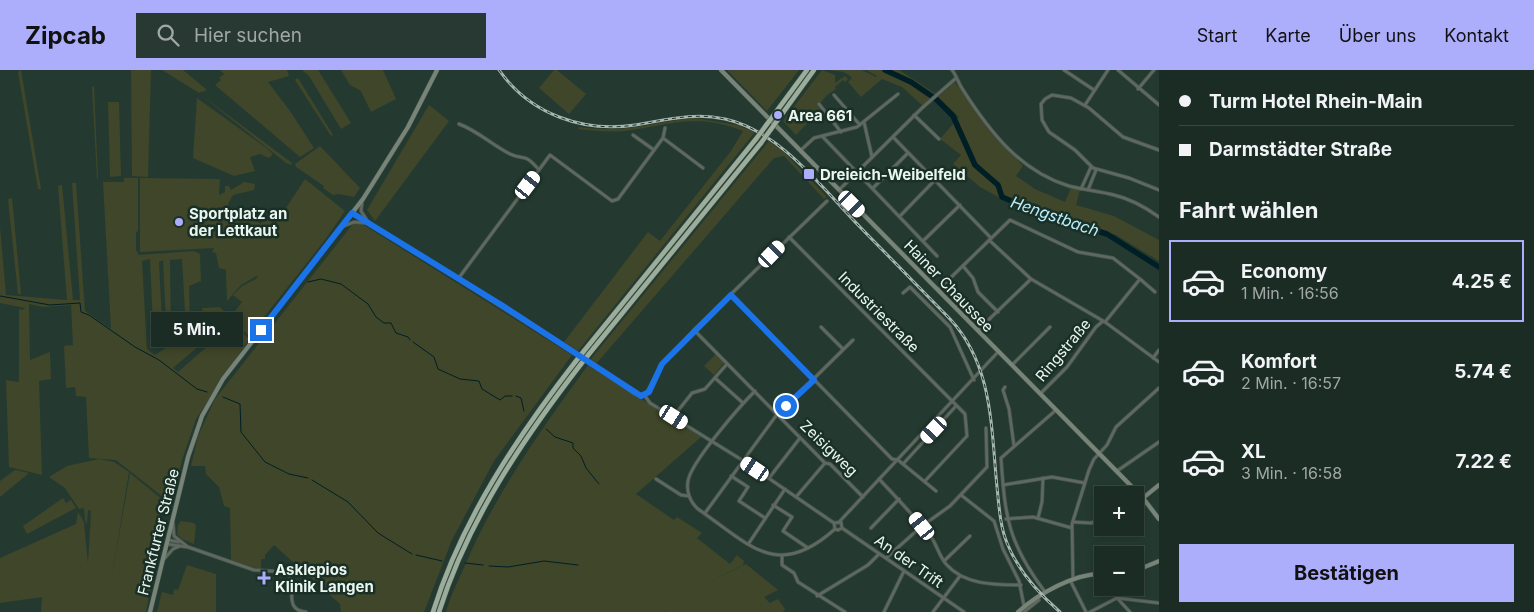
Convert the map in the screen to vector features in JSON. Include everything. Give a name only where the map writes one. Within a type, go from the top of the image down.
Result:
[{"type":"highway","points":[[439,612],[466,544],[498,484],[541,418],[582,364],[587,352],[756,139],[807,70]]},
{"type":"highway","points":[[433,612],[460,542],[488,490],[522,434],[576,361],[587,352],[761,143],[814,70]]},
{"type":"street","name":"Frankfurter Straße","points":[[150,612],[188,457],[202,416],[223,379],[363,199],[408,127],[437,70]]},
{"type":"street","name":"Hainer Chaussee","points":[[721,70],[1131,486]]},
{"type":"street","points":[[952,70],[956,79],[990,129],[1015,156],[1041,174],[1081,189],[1120,196],[1142,206],[1159,217]]},
{"type":"street","points":[[1064,70],[1094,90]]},
{"type":"street","points":[[1085,106],[1108,70]]},
{"type":"street","points":[[1118,70],[1159,105]]},
{"type":"street","points":[[1138,89],[1154,70]]},
{"type":"street","points":[[839,190],[914,115],[956,79]]},
{"type":"street","points":[[801,150],[811,140],[860,125],[898,94]]},
{"type":"street","points":[[834,95],[860,125]]},
{"type":"street","points":[[1159,150],[1123,137],[1085,106],[1067,96],[1052,95],[1043,101],[1041,115],[1049,132],[1075,150],[1091,167],[1096,170],[1123,176],[1159,190]]},
{"type":"street","points":[[819,104],[841,132]]},
{"type":"street","points":[[914,115],[939,139]]},
{"type":"street","points":[[864,122],[872,157]]},
{"type":"street","points":[[460,124],[480,133],[510,154],[524,156],[539,170]]},
{"type":"street","points":[[458,279],[550,155],[612,201],[618,200],[663,138],[665,128]]},
{"type":"street","points":[[633,135],[654,150]]},
{"type":"street","points":[[822,136],[924,240],[937,256]]},
{"type":"street","points":[[893,137],[960,205],[990,239],[1031,279],[1104,322],[1159,362]]},
{"type":"street","points":[[663,138],[703,168]]},
{"type":"street","points":[[873,188],[908,153]]},
{"type":"street","points":[[1081,189],[1091,167]]},
{"type":"street","points":[[1088,190],[1096,170]]},
{"type":"street","points":[[900,216],[935,180]]},
{"type":"street","points":[[363,199],[361,211],[369,224]]},
{"type":"street","points":[[645,396],[662,364],[694,330],[827,201]]},
{"type":"street","points":[[924,240],[960,205]]},
{"type":"street","points":[[352,213],[458,279],[635,394],[645,396],[650,402],[742,460],[834,523]]},
{"type":"street","points":[[938,290],[1012,220],[1078,252],[1113,258],[1155,292]]},
{"type":"street","points":[[343,226],[354,222],[369,224]]},
{"type":"street","name":"Industriestraße","points":[[789,237],[965,414],[967,436],[925,481]]},
{"type":"street","points":[[963,266],[973,278],[978,292],[998,312]]},
{"type":"street","points":[[978,331],[1031,279]]},
{"type":"street","name":"Ringstraße","points":[[1040,394],[1067,366],[1096,326],[1104,322],[1140,279]]},
{"type":"street","points":[[903,293],[910,287],[950,327],[974,380]]},
{"type":"street","points":[[731,295],[892,459],[898,460],[936,491]]},
{"type":"street","points":[[820,327],[843,349]]},
{"type":"street","points":[[1011,366],[1050,327]]},
{"type":"street","name":"Zeisigweg","points":[[694,330],[778,413],[825,463],[830,464],[863,497]]},
{"type":"street","points":[[786,406],[853,340]]},
{"type":"street","points":[[1153,358],[1159,350]]},
{"type":"street","points":[[834,523],[840,521],[974,380],[998,352]]},
{"type":"street","points":[[674,417],[692,393],[705,389],[727,364]]},
{"type":"street","points":[[715,378],[743,403]]},
{"type":"street","points":[[1005,387],[1003,390],[1010,409],[1014,446]]},
{"type":"street","points":[[1086,612],[1072,582],[1072,528],[1085,483],[1092,462],[1107,445],[1117,425],[1159,388]]},
{"type":"street","points":[[755,391],[743,403],[689,476],[687,487],[689,496],[694,504],[748,543],[768,554],[782,556],[797,554],[809,548],[834,529],[842,528],[840,521]]},
{"type":"street","points":[[903,464],[956,406]]},
{"type":"street","points":[[1045,592],[1020,555],[1006,519],[1002,456],[1056,410]]},
{"type":"street","points":[[705,513],[778,413]]},
{"type":"street","points":[[886,558],[961,495],[988,465],[986,428]]},
{"type":"street","points":[[769,478],[800,438]]},
{"type":"street","points":[[1117,472],[1159,442]]},
{"type":"street","points":[[796,497],[825,463]]},
{"type":"street","points":[[731,476],[748,488],[739,501],[765,518]]},
{"type":"street","points":[[1003,484],[1042,478],[1063,478],[1085,483]]},
{"type":"street","points":[[1038,518],[1042,502],[1042,478]]},
{"type":"street","points":[[656,479],[681,496],[689,496]]},
{"type":"street","points":[[879,479],[922,526],[936,544],[944,562],[960,576],[988,585],[1021,585]]},
{"type":"street","points":[[1144,497],[1159,485]]},
{"type":"street","points":[[748,543],[785,489]]},
{"type":"street","points":[[961,495],[994,521],[1003,549],[1021,585],[1024,609]]},
{"type":"street","points":[[871,528],[899,499]]},
{"type":"street","name":"Hainer Chaussee","points":[[1144,499],[1159,519]]},
{"type":"street","points":[[774,505],[792,518],[783,531],[809,548]]},
{"type":"street","points":[[1006,519],[1026,516],[1072,528]]},
{"type":"street","points":[[173,522],[174,536],[188,547]]},
{"type":"street","points":[[1073,522],[1094,522]]},
{"type":"street","points":[[834,523],[834,529]]},
{"type":"street","name":"An der Trift","points":[[842,528],[964,612]]},
{"type":"street","points":[[944,562],[970,536]]},
{"type":"street","points":[[168,542],[180,542]]},
{"type":"street","points":[[168,542],[188,547],[259,572],[283,572],[288,574],[291,578],[291,603],[296,610],[306,612]]},
{"type":"street","points":[[163,560],[173,549],[180,546]]},
{"type":"street","points":[[817,596],[868,564],[880,554]]},
{"type":"street","points":[[782,556],[782,565],[794,573],[798,582],[817,596],[845,612]]},
{"type":"street","points":[[1144,566],[1159,560]]},
{"type":"street","points":[[884,612],[904,571]]},
{"type":"street","points":[[1024,609],[1045,592],[1094,574]]},
{"type":"street","points":[[933,612],[960,576]]},
{"type":"street","points":[[1116,598],[1130,612]]},
{"type":"street","points":[[1090,612],[1116,598],[1159,603]]},
{"type":"street","points":[[1018,612],[1039,600]]},
{"type":"green space","points":[[21,70],[41,189],[38,189],[18,72]]},
{"type":"green space","points":[[131,70],[151,70],[148,177],[132,176]]},
{"type":"green space","points":[[162,70],[183,70],[207,90],[199,93]]},
{"type":"green space","points":[[220,70],[287,70],[289,76],[268,82],[314,148],[300,157],[215,85],[224,74]]},
{"type":"green space","points":[[302,70],[318,70],[351,123],[341,129],[309,76]]},
{"type":"green space","points":[[341,70],[383,70],[396,99],[371,112],[361,91],[350,85]]},
{"type":"green space","points":[[554,70],[557,70],[586,94],[569,114],[539,88]]},
{"type":"green space","points":[[727,70],[799,70],[767,111]]},
{"type":"green space","points":[[822,70],[835,75],[835,83],[845,76],[848,79],[845,82],[843,80],[835,87],[836,89],[827,95],[818,106],[821,109],[796,135],[783,121]]},
{"type":"green space","points":[[830,70],[862,70],[876,77],[866,70],[899,70],[936,94],[923,106],[902,87],[882,79],[861,97],[848,82],[852,78],[849,75]]},
{"type":"green space","points":[[298,78],[333,135],[331,136],[295,80]]},
{"type":"green space","points":[[955,82],[989,130],[1023,166],[1016,176],[1035,189],[1065,202],[1071,188],[1080,190],[1076,205],[1114,216],[1159,240],[1159,261],[1116,235],[1061,218],[1060,222],[1017,207],[980,187],[953,164],[961,155],[940,139],[959,117],[938,97]]},
{"type":"green space","points":[[94,86],[98,179],[92,87]]},
{"type":"green space","points":[[201,95],[292,163],[292,165],[286,163]]},
{"type":"green space","points":[[197,98],[273,154],[269,158],[260,154],[250,157],[255,171],[234,176],[193,158]]},
{"type":"green space","points":[[108,102],[119,102],[121,176],[110,177]]},
{"type":"green space","points":[[429,105],[449,121],[375,221],[367,210]]},
{"type":"green space","points":[[695,118],[737,125],[755,132],[578,351],[564,342],[648,232],[660,241],[731,151],[743,131],[701,121],[618,131],[578,129],[579,127],[617,129]]},
{"type":"green space","points":[[769,141],[784,152],[827,197],[824,199],[784,156],[774,158],[596,364],[590,360]]},
{"type":"green space","points":[[320,146],[360,188],[354,197],[339,194],[333,195],[323,188],[324,186],[296,167],[295,164]]},
{"type":"green space","points":[[124,178],[138,178],[136,250],[139,255],[194,251],[200,254],[201,281],[189,286],[190,326],[186,329],[182,259],[170,260],[171,339],[167,340],[163,260],[159,262],[163,343],[154,347],[150,259],[142,261],[147,349],[155,355],[204,323],[202,308],[220,307],[249,339],[196,419],[182,460],[172,504],[116,460],[89,458],[86,397],[76,396],[75,387],[66,388],[64,346],[73,345],[71,305],[44,307],[29,304],[30,360],[50,352],[51,379],[39,381],[42,475],[9,467],[6,380],[19,382],[19,309],[25,308],[0,303],[0,227],[6,295],[67,300],[58,186],[62,185],[73,300],[80,300],[72,183],[76,183],[85,311],[111,329],[103,182],[124,182]],"holes":[[[228,321],[232,325],[178,372],[173,368]]]},
{"type":"green space","points":[[140,178],[220,179],[219,195],[225,192],[225,186],[229,186],[231,190],[244,182],[255,184],[254,190],[233,195],[228,204],[233,214],[252,218],[261,224],[263,219],[276,223],[305,179],[345,211],[325,240],[249,336],[230,318],[242,302],[233,295],[242,286],[256,279],[258,275],[241,285],[227,301],[226,270],[219,268],[216,253],[212,252],[214,248],[140,252]]},
{"type":"green space","points":[[12,198],[21,294],[18,294],[8,199]]},
{"type":"green space","points":[[356,220],[572,355],[494,461],[452,540],[424,612],[341,612],[340,604],[274,545],[265,555],[265,559],[261,559],[261,570],[231,560],[230,508],[224,506],[219,487],[206,474],[205,466],[191,466],[198,436],[215,399]]},
{"type":"green space","points":[[716,354],[724,363],[714,375],[704,366]]},
{"type":"green space","points":[[588,365],[701,437],[636,494],[674,520],[677,517],[702,533],[697,538],[730,564],[737,555],[744,561],[743,565],[706,584],[746,564],[778,590],[764,597],[770,603],[778,599],[785,609],[783,612],[666,612],[665,610],[665,612],[446,612],[475,542],[489,515],[536,439]]},
{"type":"green space","points":[[99,459],[114,462],[129,472],[112,576],[130,473],[164,501],[153,539],[163,541],[156,560],[146,612],[41,612],[42,597],[0,603],[0,558],[76,524],[78,512],[84,522],[88,563],[91,511],[88,510],[87,524],[84,508],[79,509],[65,488],[49,477],[67,466]]},
{"type":"green space","points":[[15,470],[29,473],[0,497],[0,481]]},
{"type":"green space","points":[[63,498],[66,503],[71,500],[76,508],[27,534],[23,526]]},
{"type":"green space","points":[[181,521],[194,523],[196,526],[194,544],[182,539],[177,534],[178,525]]},
{"type":"green space","points":[[187,565],[216,574],[216,612],[157,612],[162,592],[173,595],[174,589],[178,590]]},
{"type":"waterway","name":"Hengstbach","points":[[885,70],[911,82],[936,99],[953,116],[975,165],[998,185],[1002,197],[1044,215],[1107,234],[1159,267]]},
{"type":"waterway","points":[[308,282],[321,279],[341,284],[368,304],[376,317],[384,323],[391,323],[396,333],[408,337],[410,340]]},
{"type":"waterway","points":[[0,296],[50,305],[80,303],[81,312],[89,315],[135,347],[159,360],[197,389],[207,392]]},
{"type":"waterway","points":[[413,342],[434,357],[438,369],[460,379],[479,381],[482,389],[500,400],[505,396],[512,396]]},
{"type":"waterway","points":[[516,396],[521,398],[524,411]]},
{"type":"waterway","points":[[223,397],[240,404],[241,432],[265,462],[289,474],[308,478]]},
{"type":"waterway","points":[[546,429],[555,437],[573,443],[573,448],[581,456],[586,468],[599,484]]},
{"type":"waterway","points":[[312,480],[348,502],[378,533],[412,554]]},
{"type":"waterway","points":[[416,555],[442,561]]},
{"type":"waterway","points":[[489,566],[508,567],[544,561],[578,565]]},
{"type":"waterway","points":[[465,563],[483,565]]},
{"type":"railway","points":[[499,70],[526,98],[542,109],[577,123],[615,127],[669,119],[702,116],[714,117],[745,125],[764,135],[799,163],[950,319],[964,337],[975,356],[987,398],[991,420],[999,509],[1005,536],[1023,572],[1036,589],[1060,612]]},
{"type":"place","name":"Area 661","points":[[778,115]]},
{"type":"place","name":"Dreieich-Weibelfeld","points":[[809,174]]},
{"type":"place","name":"Sportplatz an der Lettkaut","points":[[179,222]]},
{"type":"place","name":"Asklepios Klinik Langen","points":[[264,578]]},
{"type":"route","points":[[261,330],[352,213],[503,306],[635,394],[641,396],[647,395],[649,392],[662,364],[731,295],[814,380],[786,406]]}]
